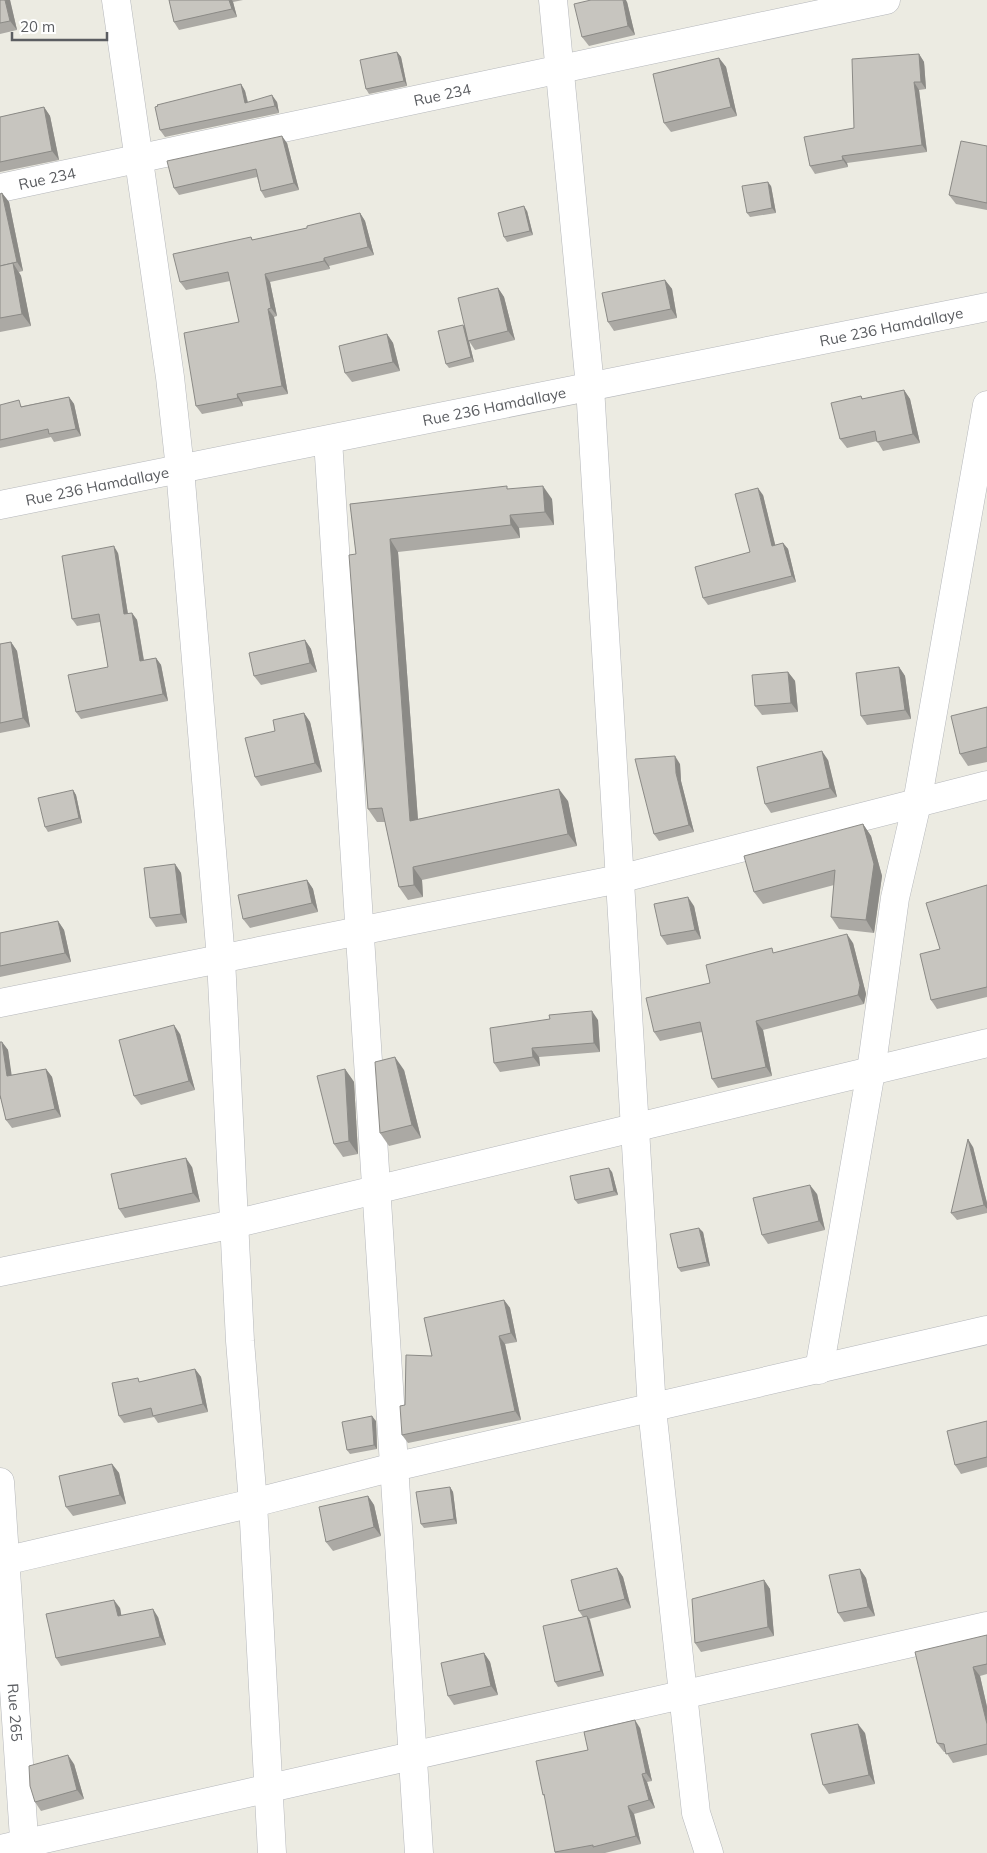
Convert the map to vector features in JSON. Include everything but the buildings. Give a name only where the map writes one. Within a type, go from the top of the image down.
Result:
[{"type":"street","points":[[116,0],[170,377],[180,469],[221,959],[240,1341],[253,1503],[272,1853]]},
{"type":"street","points":[[553,0],[590,387],[652,1409],[696,1813],[709,1853]]},
{"type":"street","name":"Rue 234","points":[[0,188],[886,0]]},
{"type":"street","name":"Rue 236 Hamdallaye","points":[[0,505],[987,308]]},
{"type":"street","points":[[819,1370],[871,1071],[895,898],[917,803],[987,405]]},
{"type":"street","points":[[328,440],[419,1853]]},
{"type":"street","points":[[0,1003],[619,879],[987,785]]},
{"type":"street","points":[[0,1272],[234,1224],[987,1042]]},
{"type":"street","points":[[3,1562],[253,1503],[394,1467],[652,1409],[987,1330]]},
{"type":"street","name":"Rue 265","points":[[0,1482],[16,1849]]},
{"type":"street","points":[[16,1849],[269,1788],[987,1626]]}]
